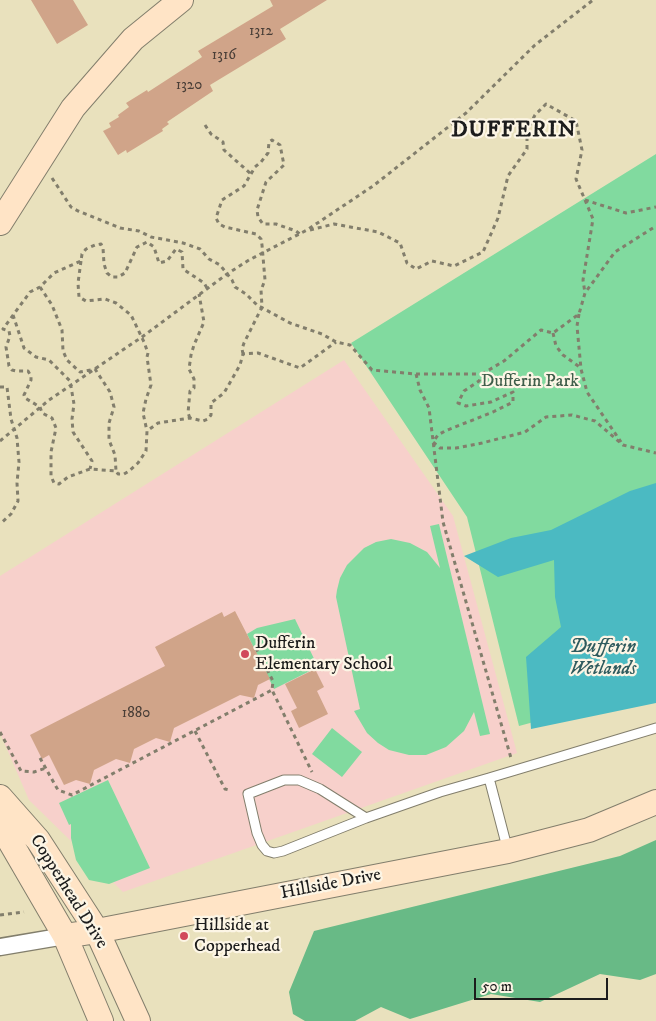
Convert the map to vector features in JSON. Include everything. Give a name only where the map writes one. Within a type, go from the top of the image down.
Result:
[{"type":"street","points":[[0,223],[74,108],[134,39],[181,0]]},
{"type":"street","name":"Copperhead Drive","points":[[0,797],[38,840],[97,931],[138,1021]]},
{"type":"street","name":"Hillside Drive","points":[[0,947],[97,931],[508,851],[588,830],[656,802]]},
{"type":"street","name":"Copperhead Drive","points":[[0,824],[65,936],[101,1021]]},
{"type":"lane","points":[[366,818],[320,789],[299,780],[284,780],[248,794],[257,833],[262,845],[267,851],[274,853],[440,792],[656,728]]},
{"type":"lane","points":[[489,778],[508,851]]},
{"type":"path","points":[[0,441],[40,407],[142,337],[227,274],[307,230],[373,186],[466,113],[535,45],[593,0]]},
{"type":"path","points":[[307,230],[334,224],[378,232],[400,243],[407,262],[416,269],[432,261],[454,266],[483,252],[498,218],[508,176],[527,149],[527,131],[535,115],[546,104],[576,121],[582,150],[576,179],[593,219],[583,280],[585,293]]},
{"type":"path","points":[[205,125],[210,134],[223,142],[224,150],[251,174]]},
{"type":"path","points":[[147,431],[158,423],[190,418],[203,421],[208,418],[211,414],[211,403],[224,393],[240,364],[244,343],[262,307],[261,290],[265,280],[263,253],[260,239],[256,234],[225,227],[219,224],[216,218],[222,200],[244,186],[255,167],[268,153],[269,142],[272,140],[280,145],[284,165],[266,182],[257,210],[258,217],[263,224],[276,224],[300,234]]},
{"type":"path","points":[[41,159],[70,207],[78,212],[120,228],[139,231],[151,237],[194,247],[220,265],[235,287],[262,307],[279,318],[322,334],[336,342],[350,345],[372,370],[416,374],[482,374],[504,361],[541,330],[553,333]]},
{"type":"path","points":[[585,200],[626,213],[656,207]]},
{"type":"path","points":[[623,445],[587,392],[581,369],[577,326],[585,293],[615,252],[656,226]]},
{"type":"path","points":[[81,261],[54,273],[40,286],[30,292],[2,330],[9,332],[10,336],[6,347],[12,370],[28,371],[30,373],[31,380],[24,395],[28,400],[40,407],[42,413],[52,418],[56,428],[51,452],[51,476],[54,483],[59,484],[68,476],[90,469],[116,471],[118,474],[124,474],[129,472],[138,463],[146,451],[147,431],[143,413],[151,385],[148,353],[131,315],[116,303],[105,299],[86,301],[79,297],[78,283],[82,254],[86,249],[96,244],[101,244],[105,254],[104,264],[106,273],[112,277],[118,277],[125,273],[137,247],[147,242],[154,247],[158,263],[167,261],[176,249],[182,252],[183,269],[204,283],[207,288]]},
{"type":"path","points":[[40,286],[52,305],[62,330],[63,351],[67,360],[80,372],[95,369]]},
{"type":"path","points":[[190,418],[188,414],[190,391],[194,388],[194,379],[189,369],[194,344],[204,322],[198,294]]},
{"type":"path","points":[[553,333],[579,314]]},
{"type":"path","points":[[13,315],[24,348],[36,357],[49,360],[72,385],[73,432],[92,461],[90,469]]},
{"type":"path","points":[[553,333],[556,346],[563,355],[581,369]]},
{"type":"path","points":[[243,354],[258,353],[300,368],[336,342]]},
{"type":"path","points":[[95,369],[110,392],[114,407],[110,423],[109,440],[115,455],[116,471]]},
{"type":"path","points":[[416,374],[420,390],[428,408],[443,522],[512,761]]},
{"type":"path","points":[[482,374],[479,380],[464,391],[458,402],[466,406],[491,402],[513,392],[513,402],[438,435],[433,442],[440,448],[456,448],[525,432],[546,416],[572,414],[595,421],[623,445],[656,453]]},
{"type":"path","points":[[0,387],[7,387],[18,451],[18,500],[11,514],[0,524]]},
{"type":"path","points":[[256,648],[273,681],[272,690],[312,772]]},
{"type":"path","points":[[40,758],[58,790],[72,795],[272,690]]},
{"type":"path","points":[[195,731],[225,789],[229,790]]},
{"type":"path","points":[[0,732],[21,771],[34,772],[46,768]]},
{"type":"path","points":[[0,915],[24,912]]},
{"type":"shaded area","name":"Dufferin Elementary School","points":[[344,360],[453,516],[517,753],[123,892],[29,800],[0,733],[0,576]]},
{"type":"green space","name":"Dufferin Park","points":[[656,154],[656,689],[519,726],[467,517],[351,343]]},
{"type":"green space","points":[[439,524],[490,734],[480,736],[474,712],[464,731],[446,747],[426,755],[409,755],[389,750],[378,743],[367,733],[354,711],[360,709],[336,597],[340,578],[347,565],[364,548],[376,542],[391,539],[410,543],[427,552],[440,568],[430,526]]},
{"type":"green space","points":[[295,619],[318,667],[274,689],[247,634],[257,628]]},
{"type":"green space","points":[[332,728],[362,752],[342,777],[312,754]]},
{"type":"green space","points":[[108,780],[150,868],[109,884],[89,880],[76,860],[71,838],[71,824],[69,825],[59,803]]},
{"type":"green space","points":[[656,840],[656,974],[640,980],[600,974],[540,1002],[491,994],[410,1019],[381,1007],[355,1021],[305,1021],[293,1014],[289,992],[314,931],[620,856]]},
{"type":"water","name":"Dufferin Wetlands","points":[[656,483],[656,703],[531,729],[526,657],[561,627],[555,597],[554,560],[498,577],[464,556],[511,538],[551,530],[630,491]]},
{"type":"building","points":[[31,0],[73,0],[88,25],[57,44]]},
{"type":"building","points":[[270,0],[327,0],[280,29],[286,39],[210,85],[213,91],[167,122],[169,124],[162,129],[163,131],[127,153],[126,150],[118,155],[103,131],[111,127],[109,123],[119,117],[118,115],[129,107],[126,103],[147,90],[148,92],[202,57],[198,51],[273,6]]},
{"type":"building","points":[[235,611],[270,679],[258,685],[254,698],[240,695],[174,728],[170,742],[156,738],[134,749],[130,763],[116,759],[94,770],[90,784],[76,780],[64,785],[49,755],[42,759],[30,735],[165,666],[155,647],[222,612],[224,617]]},
{"type":"building","points":[[315,669],[324,687],[317,691],[328,714],[299,728],[291,711],[297,708],[285,684]]},
{"type":"place","name":"Dufferin Elementary School","points":[[245,654]]},
{"type":"place","name":"Hillside at Copperhead","points":[[184,936]]},
{"type":"district","name":"DUFFERIN","points":[[514,131]]}]
